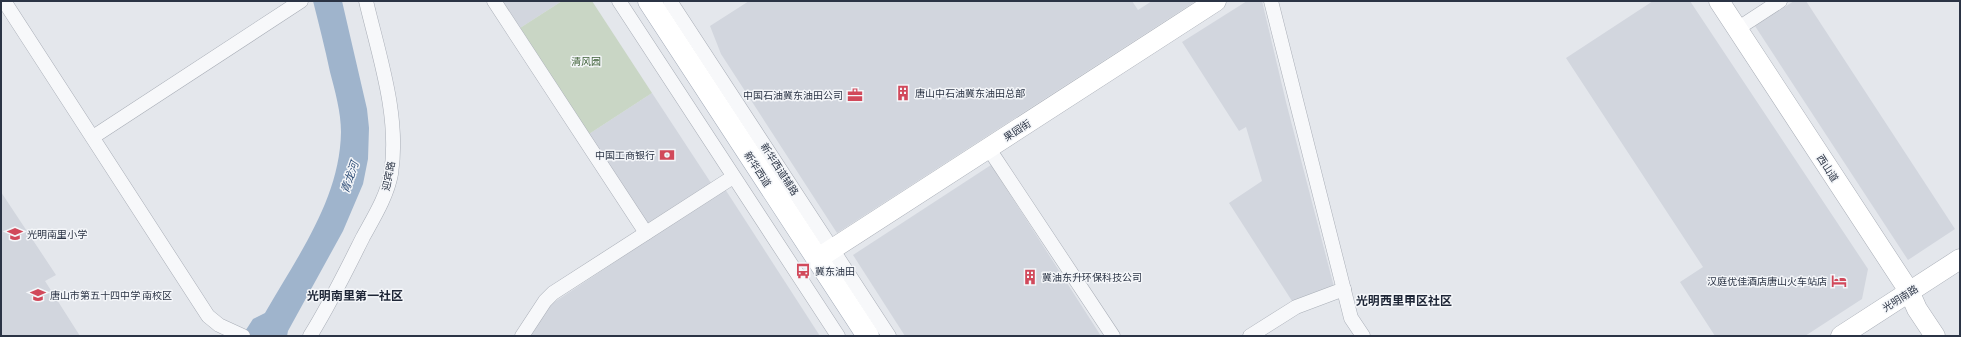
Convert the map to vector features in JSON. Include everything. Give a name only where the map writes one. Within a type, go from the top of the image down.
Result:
[{"type":"main road","name":"新华西道","points":[[636,1],[853,336]]},
{"type":"main road","name":"新华西道","points":[[649,1],[825,254],[868,336]]},
{"type":"street","points":[[4,1],[208,316],[218,325],[241,335]]},
{"type":"street","points":[[93,137],[301,1]]},
{"type":"street","name":"迎宾路","points":[[310,336],[327,309],[384,197],[391,175],[393,153],[388,96],[366,1]]},
{"type":"street","points":[[494,1],[646,233]]},
{"type":"street","points":[[619,1],[838,336]]},
{"type":"street","name":"新华西道辅路","points":[[670,1],[825,254],[889,336]]},
{"type":"street","name":"果园街","points":[[825,254],[1216,1]]},
{"type":"street","points":[[1271,1],[1351,318],[1363,336]]},
{"type":"street","name":"西山道","points":[[1719,1],[1909,291],[1918,309],[1935,336]]},
{"type":"street","points":[[1738,29],[1780,1]]},
{"type":"street","points":[[989,149],[1113,336]]},
{"type":"street","points":[[522,336],[544,300],[553,292],[733,177]]},
{"type":"street","name":"光明南路","points":[[1841,336],[1960,259]]},
{"type":"street","points":[[1250,336],[1296,306],[1344,289]]},
{"type":"shaded area","points":[[502,1],[562,1],[520,28]]},
{"type":"shaded area","name":"中国石油冀东油田公司","points":[[749,1],[1132,1],[1138,10],[1152,1],[1196,1],[837,233],[721,54],[710,26]]},
{"type":"shaded area","points":[[1247,1],[1262,1],[1286,102],[1334,287],[1292,301],[1229,203],[1262,181],[1246,127],[1239,131],[1182,42]]},
{"type":"shaded area","points":[[1653,1],[1690,1],[1868,269],[1862,299],[1805,336],[1715,336],[1680,282],[1703,267],[1566,58]]},
{"type":"shaded area","points":[[1794,1],[1806,1],[1955,229],[1908,260],[1755,26]]},
{"type":"shaded area","points":[[652,93],[711,183],[648,225],[589,134]]},
{"type":"shaded area","points":[[991,165],[1101,336],[905,336],[853,255]]},
{"type":"shaded area","points":[[725,189],[820,336],[528,336],[546,309],[553,303]]},
{"type":"shaded area","points":[[1,192],[56,275],[45,281],[80,336],[1,336]]},
{"type":"green space","name":"清风园","points":[[562,1],[592,1],[652,93],[589,134],[520,28]]},
{"type":"water","name":"青龙河","points":[[313,1],[342,1],[367,109],[369,128],[368,159],[363,184],[343,231],[288,331],[287,336],[242,336],[253,319],[265,313],[315,227],[333,181],[339,157],[341,124],[339,109]]},
{"type":"place","name":"唐山中石油冀东油田总部","points":[[903,93]]},
{"type":"place","name":"中国石油冀东油田公司","points":[[855,95]]},
{"type":"place","name":"中国工商银行","points":[[667,155]]},
{"type":"place","name":"光明南里小学","points":[[15,234]]},
{"type":"place","name":"冀东油田","points":[[803,271]]},
{"type":"place","name":"冀油东升环保科技公司","points":[[1030,277]]},
{"type":"place","name":"汉庭优佳酒店唐山火车站店","points":[[1839,281]]},
{"type":"place","name":"唐山市第五十四中学 南校区","points":[[38,295]]},
{"type":"district","name":"光明南里第一社区","points":[[355,295]]},
{"type":"district","name":"光明西里甲区社区","points":[[1404,300]]}]
